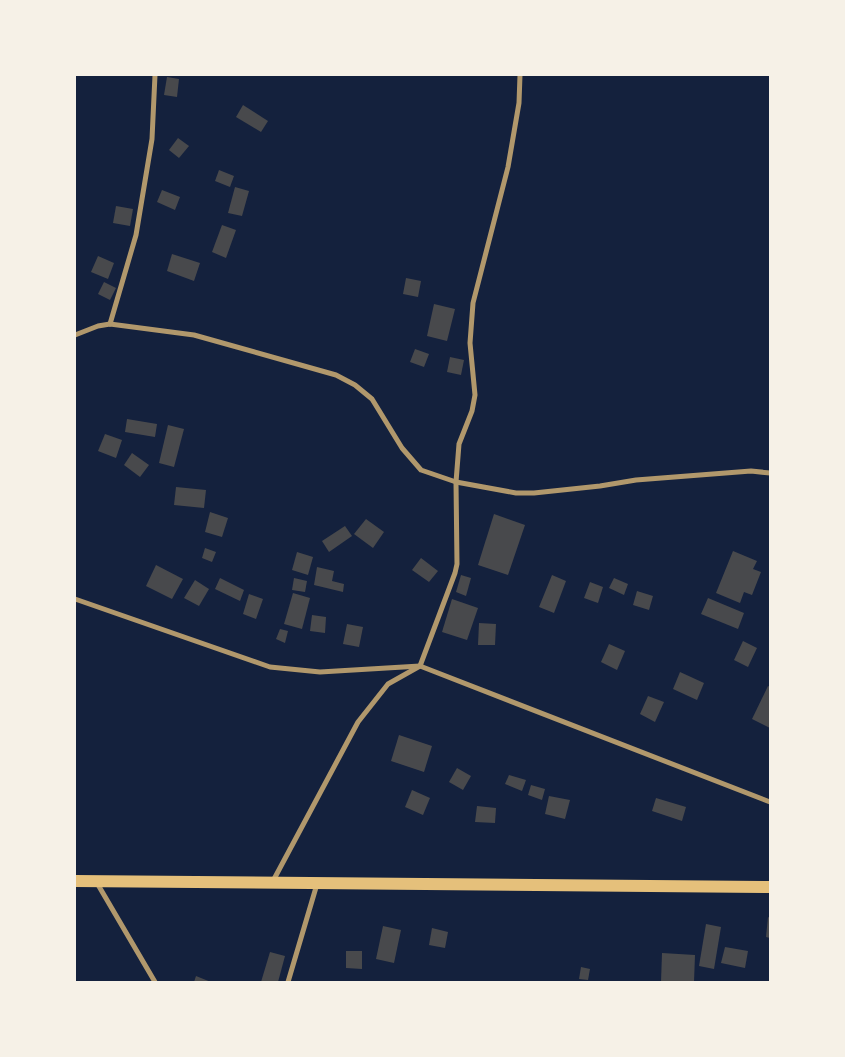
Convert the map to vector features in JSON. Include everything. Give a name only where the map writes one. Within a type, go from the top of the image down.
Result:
[{"type":"main road","points":[[75,881],[770,887]]},
{"type":"street","points":[[110,324],[137,226],[152,140],[155,75]]},
{"type":"street","points":[[271,884],[358,722],[388,684],[420,666],[455,573],[457,564],[456,482],[459,444],[472,411],[475,395],[470,343],[473,304],[508,167],[518,103],[520,75]]},
{"type":"street","points":[[75,335],[98,326],[110,324],[194,335],[336,376],[355,385],[372,399],[402,448],[421,470],[456,482],[516,493],[534,493],[636,480],[751,471],[770,473]]},
{"type":"street","points":[[75,600],[270,667],[320,672],[420,666],[770,802]]},
{"type":"street","points":[[96,881],[155,982]]},
{"type":"street","points":[[288,982],[317,884]]},
{"type":"building","points":[[167,77],[179,79],[177,97],[164,95]]},
{"type":"building","points":[[243,105],[268,121],[261,132],[236,117]]},
{"type":"building","points":[[178,138],[189,146],[179,158],[169,150]]},
{"type":"building","points":[[219,170],[234,176],[230,187],[215,181]]},
{"type":"building","points":[[235,187],[249,191],[242,216],[228,213]]},
{"type":"building","points":[[162,190],[180,197],[175,210],[157,202]]},
{"type":"building","points":[[116,206],[133,209],[130,226],[113,223]]},
{"type":"building","points":[[222,225],[236,230],[226,258],[212,252]]},
{"type":"building","points":[[172,254],[200,263],[194,281],[167,271]]},
{"type":"building","points":[[98,256],[114,263],[108,279],[91,272]]},
{"type":"building","points":[[406,278],[421,281],[418,297],[403,294]]},
{"type":"building","points":[[104,282],[116,288],[110,300],[98,294]]},
{"type":"building","points":[[434,304],[455,309],[447,341],[427,336]]},
{"type":"building","points":[[415,349],[429,354],[424,367],[410,362]]},
{"type":"building","points":[[450,357],[464,360],[461,375],[447,372]]},
{"type":"building","points":[[127,419],[157,424],[155,437],[125,432]]},
{"type":"building","points":[[168,425],[184,429],[174,467],[159,463]]},
{"type":"building","points":[[105,434],[122,440],[116,458],[98,451]]},
{"type":"building","points":[[132,453],[149,465],[140,477],[124,465]]},
{"type":"building","points":[[176,487],[206,490],[204,508],[174,505]]},
{"type":"building","points":[[210,512],[228,518],[222,537],[205,532]]},
{"type":"building","points":[[494,514],[525,525],[508,575],[478,565]]},
{"type":"building","points":[[366,519],[384,532],[373,548],[354,534]]},
{"type":"building","points":[[345,526],[352,536],[329,552],[322,541]]},
{"type":"building","points":[[205,548],[216,552],[212,562],[202,558]]},
{"type":"building","points":[[733,551],[757,561],[753,569],[761,572],[752,595],[744,592],[740,603],[716,593]]},
{"type":"building","points":[[297,552],[313,557],[308,575],[292,570]]},
{"type":"building","points":[[421,558],[438,571],[429,582],[412,570]]},
{"type":"building","points":[[156,565],[183,579],[172,599],[146,586]]},
{"type":"building","points":[[317,567],[334,571],[332,581],[344,584],[343,592],[314,585]]},
{"type":"building","points":[[461,575],[471,578],[466,596],[456,592]]},
{"type":"building","points":[[552,575],[566,581],[554,613],[539,607]]},
{"type":"building","points":[[220,578],[244,590],[240,601],[215,589]]},
{"type":"building","points":[[294,578],[307,581],[305,592],[292,590]]},
{"type":"building","points":[[614,578],[628,584],[624,595],[609,588]]},
{"type":"building","points":[[195,580],[209,589],[199,606],[184,598]]},
{"type":"building","points":[[590,582],[603,587],[598,603],[584,598]]},
{"type":"building","points":[[637,591],[653,596],[649,610],[633,605]]},
{"type":"building","points":[[293,593],[310,598],[302,629],[284,624]]},
{"type":"building","points":[[249,594],[263,599],[256,619],[243,614]]},
{"type":"building","points":[[708,598],[744,613],[738,629],[701,614]]},
{"type":"building","points":[[452,599],[478,608],[467,640],[442,632]]},
{"type":"building","points":[[312,615],[326,617],[325,633],[310,631]]},
{"type":"building","points":[[479,623],[496,624],[495,645],[478,645]]},
{"type":"building","points":[[347,624],[363,627],[359,647],[343,644]]},
{"type":"building","points":[[280,629],[288,631],[285,643],[276,639]]},
{"type":"building","points":[[743,641],[757,648],[748,667],[734,660]]},
{"type":"building","points":[[609,644],[625,651],[617,670],[601,662]]},
{"type":"building","points":[[680,672],[704,683],[697,700],[673,689]]},
{"type":"building","points":[[768,686],[770,687],[770,728],[752,719]]},
{"type":"building","points":[[648,696],[664,702],[655,722],[640,714]]},
{"type":"building","points":[[399,735],[432,746],[424,772],[391,761]]},
{"type":"building","points":[[457,768],[471,776],[463,790],[449,782]]},
{"type":"building","points":[[509,775],[526,780],[522,791],[505,784]]},
{"type":"building","points":[[531,785],[545,789],[542,800],[528,795]]},
{"type":"building","points":[[412,790],[430,798],[423,815],[405,807]]},
{"type":"building","points":[[549,796],[570,800],[565,819],[545,814]]},
{"type":"building","points":[[656,798],[686,807],[682,821],[652,811]]},
{"type":"building","points":[[477,806],[496,808],[495,823],[475,822]]},
{"type":"building","points":[[768,917],[770,918],[770,938],[766,937]]},
{"type":"building","points":[[706,924],[721,927],[714,969],[699,966]]},
{"type":"building","points":[[383,926],[401,930],[394,963],[376,959]]},
{"type":"building","points":[[432,928],[448,932],[445,948],[429,945]]},
{"type":"building","points":[[725,947],[748,951],[745,968],[721,963]]},
{"type":"building","points":[[346,951],[362,951],[362,969],[346,968]]},
{"type":"building","points":[[270,952],[285,956],[278,982],[261,982]]},
{"type":"building","points":[[662,953],[695,955],[694,982],[661,982]]},
{"type":"building","points":[[581,967],[590,969],[588,980],[579,979]]},
{"type":"building","points":[[196,976],[211,982],[194,982]]}]
